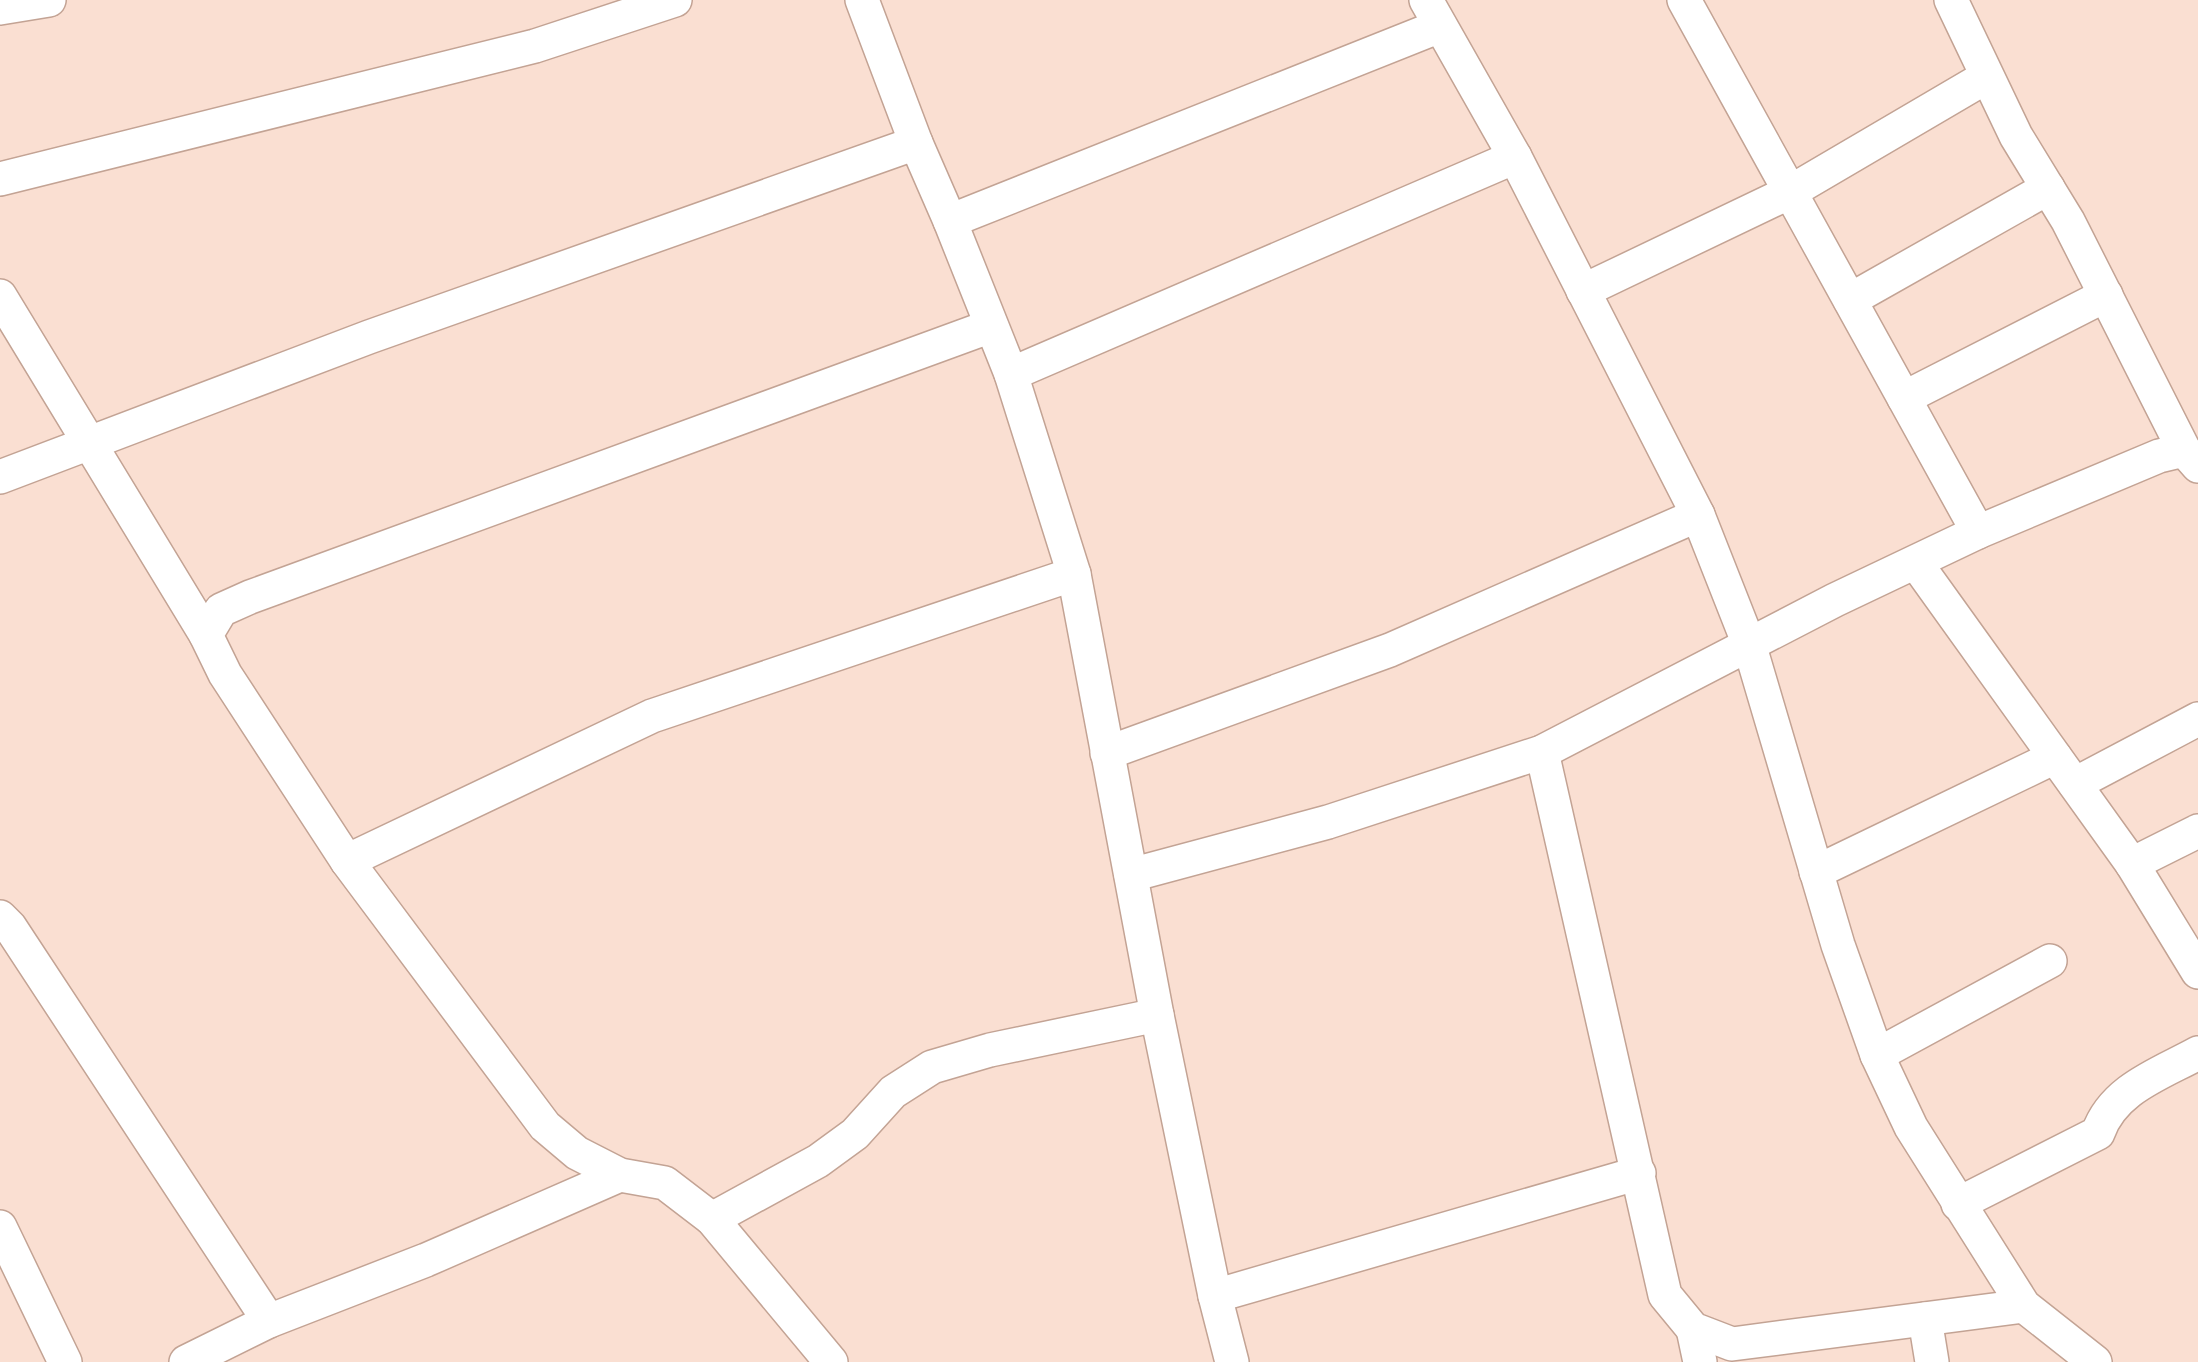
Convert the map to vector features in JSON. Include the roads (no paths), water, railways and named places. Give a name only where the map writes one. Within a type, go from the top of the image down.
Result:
[{"type":"street","points":[[0,8],[49,0]]},
{"type":"street","points":[[0,179],[535,46],[675,0]]},
{"type":"street","points":[[862,0],[916,143],[950,220],[1011,374],[1074,574],[1157,1015],[1215,1296],[1232,1362]]},
{"type":"street","points":[[1684,0],[1978,532]]},
{"type":"street","points":[[1951,0],[2016,136],[2068,221],[2191,458]]},
{"type":"street","points":[[950,220],[1433,13],[1515,158],[1698,515],[1750,647],[1838,945],[1877,1055],[1911,1127],[2024,1306],[2095,1362]]},
{"type":"street","points":[[1584,291],[1790,192],[1986,77]]},
{"type":"street","points":[[0,477],[380,333],[916,143]]},
{"type":"street","points":[[1011,374],[1515,158]]},
{"type":"street","points":[[1850,300],[2048,188]]},
{"type":"street","points":[[0,296],[206,635],[225,674],[347,861],[545,1126],[578,1153],[620,1174],[665,1183],[712,1219],[831,1362]]},
{"type":"street","points":[[1904,398],[2106,296]]},
{"type":"street","points":[[206,635],[221,610],[250,597],[991,326]]},
{"type":"street","points":[[1131,875],[1328,822],[1542,752],[1750,647],[1835,600],[1978,532],[2159,456],[2191,458]]},
{"type":"street","points":[[1107,753],[1390,650],[1698,515]]},
{"type":"street","points":[[1916,563],[2132,864],[2187,931],[2198,972]]},
{"type":"street","points":[[347,861],[652,716],[1074,574]]},
{"type":"street","points":[[2075,784],[2198,719]]},
{"type":"street","points":[[1542,752],[1665,1295],[1693,1329],[1700,1362]]},
{"type":"street","points":[[1816,872],[2055,757]]},
{"type":"street","points":[[2132,864],[2198,831]]},
{"type":"street","points":[[0,916],[10,927],[269,1321]]},
{"type":"street","points":[[1877,1055],[2050,961]]},
{"type":"street","points":[[712,1219],[818,1161],[855,1134],[893,1092],[932,1067],[990,1050],[1157,1015]]},
{"type":"street","points":[[1958,1204],[2098,1133],[2103,1120],[2120,1096],[2198,1053]]},
{"type":"street","points":[[1215,1296],[1639,1173]]},
{"type":"street","points":[[186,1362],[269,1321],[426,1260],[620,1174]]},
{"type":"street","points":[[0,1227],[65,1362]]},
{"type":"street","points":[[1693,1329],[1731,1344],[2024,1306]]},
{"type":"street","points":[[1925,1319],[1932,1362]]}]
